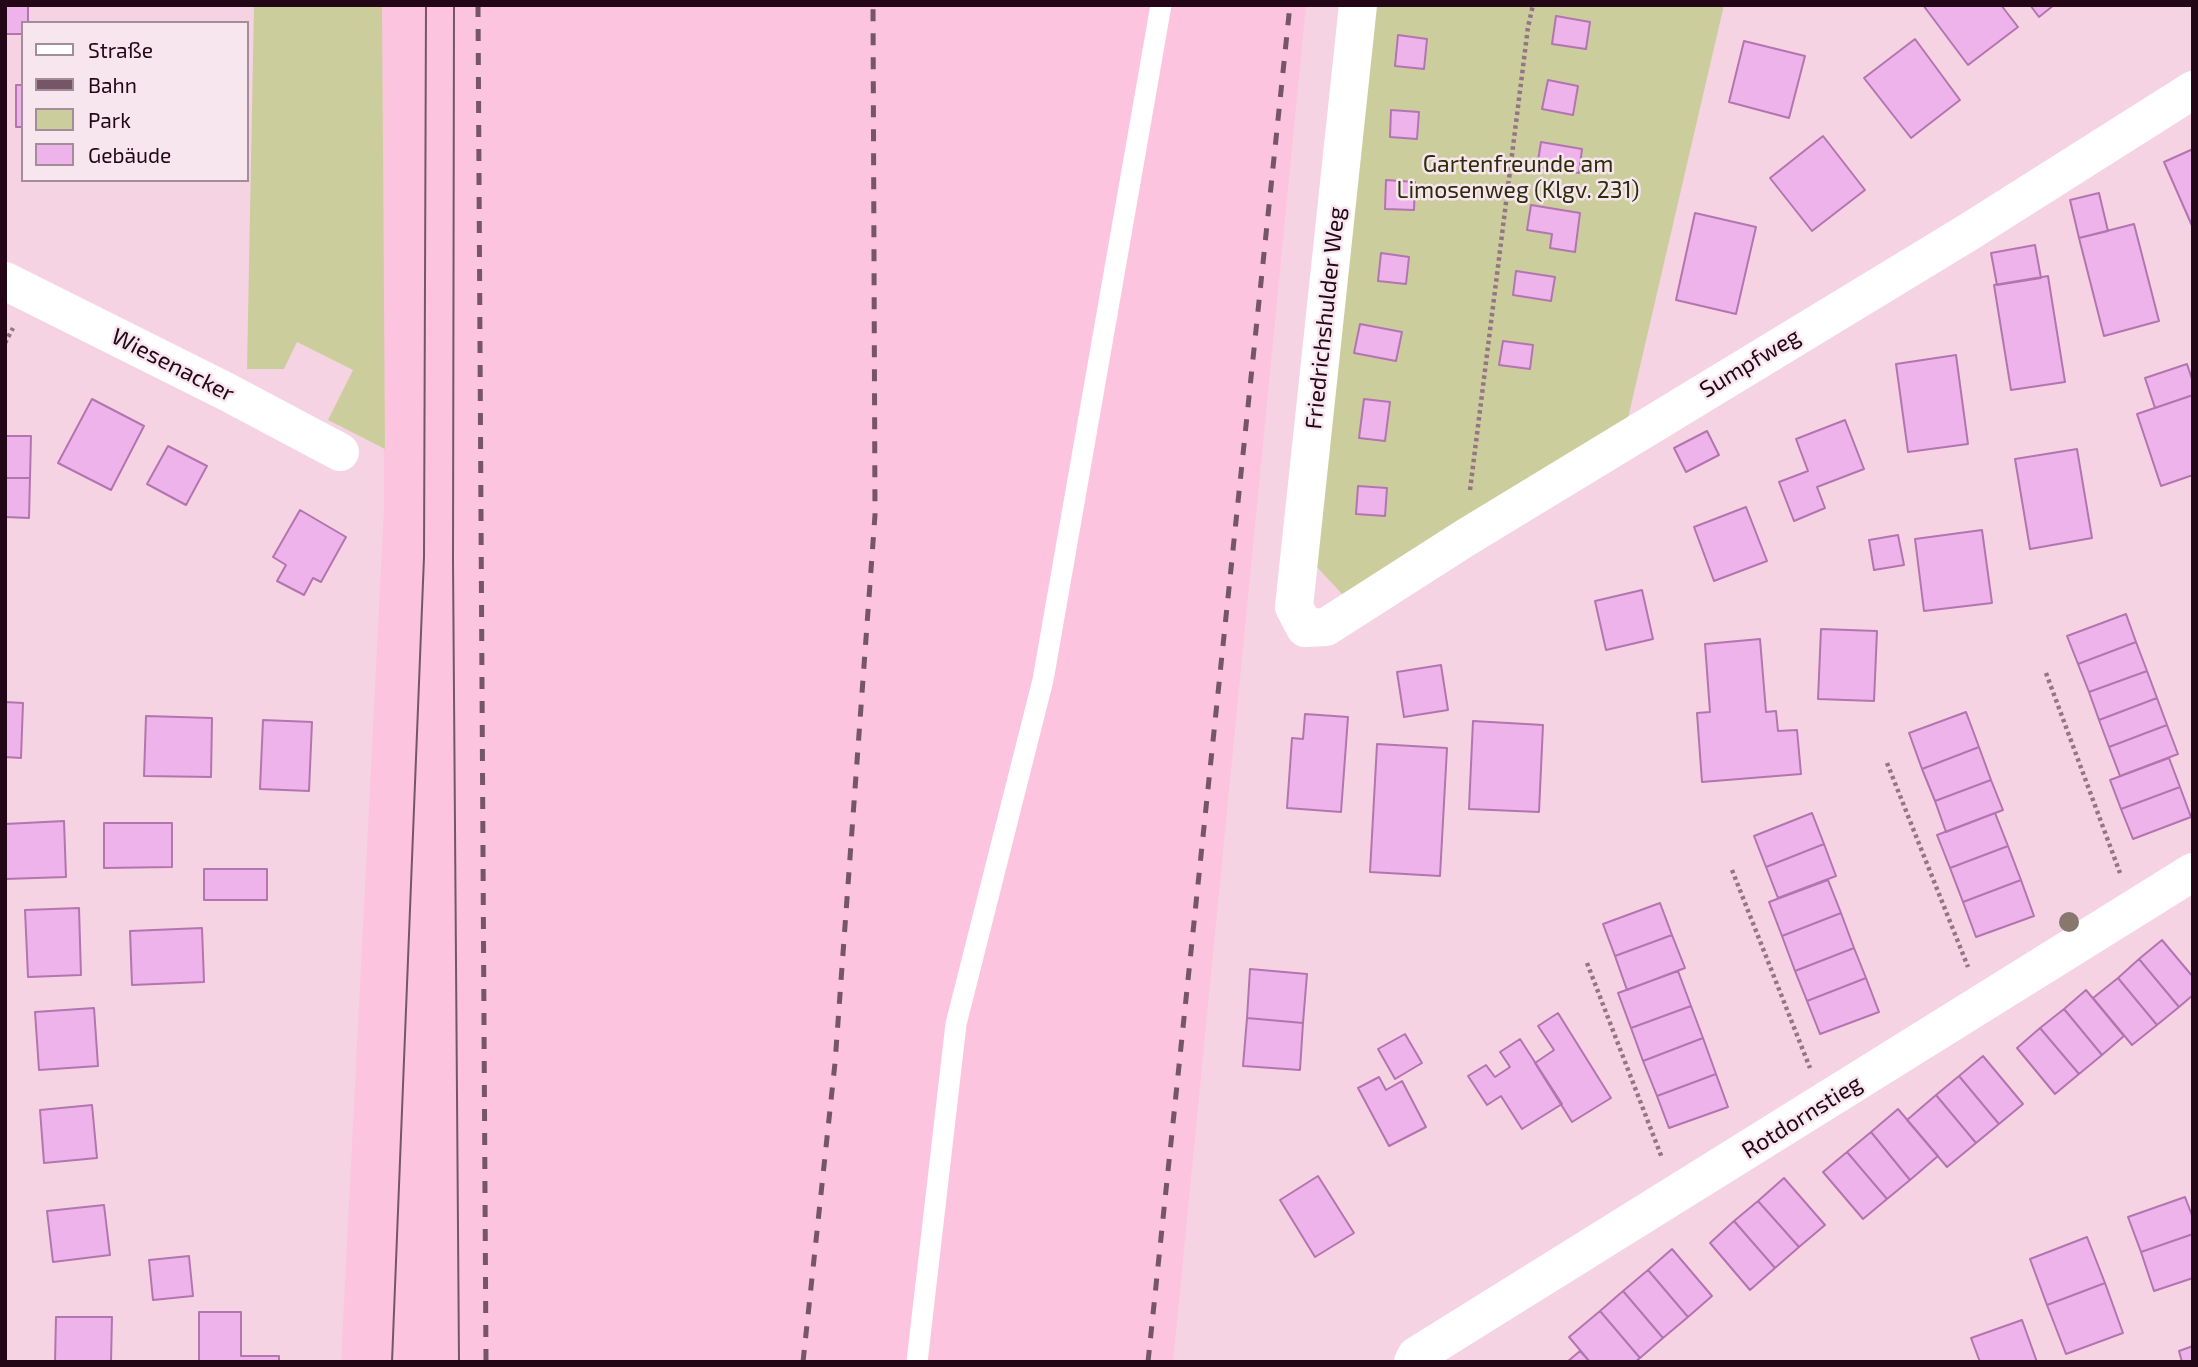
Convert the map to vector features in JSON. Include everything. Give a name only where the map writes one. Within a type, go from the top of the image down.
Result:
[{"type":"street","name":"Friedrichshulder Weg","points":[[1305,628],[1294,607],[1357,5]]},
{"type":"street","name":"Sumpfweg","points":[[1305,628],[1325,626],[1713,385],[1967,233],[2193,90]]},
{"type":"street","name":"Wiesenacker","points":[[5,281],[340,452]]},
{"type":"street","name":"Rotdornstieg","points":[[1413,1362],[1416,1356],[2193,872]]},
{"type":"lane","points":[[917,1362],[957,1024],[1044,680],[1161,5]]},
{"type":"path","points":[[1465,538],[1528,27],[1533,5]]},
{"type":"path","points":[[2046,673],[2134,909]]},
{"type":"path","points":[[1887,763],[1982,1004]]},
{"type":"path","points":[[1732,870],[1824,1102]]},
{"type":"path","points":[[1587,963],[1676,1194]]},
{"type":"shaded area","points":[[382,5],[1306,5],[1173,1362],[341,1362],[384,509]]},
{"type":"green space","points":[[254,5],[382,5],[385,449],[328,420],[353,370],[297,342],[284,369],[247,369]]},
{"type":"green space","name":"Gartenfreunde am Limosenweg (Klgv. 231)","points":[[1374,5],[1724,5],[1628,418],[1343,595],[1315,565]]},
{"type":"building","points":[[5,5],[28,5],[28,21],[21,21],[21,34],[5,34]]},
{"type":"building","points":[[1923,5],[2001,5],[2018,27],[1968,65]]},
{"type":"building","points":[[2030,5],[2054,5],[2039,17]]},
{"type":"building","points":[[1556,16],[1590,22],[1586,49],[1552,44]]},
{"type":"building","points":[[1398,35],[1427,39],[1424,69],[1395,66]]},
{"type":"building","points":[[1915,39],[1960,100],[1911,138],[1864,78]]},
{"type":"building","points":[[1744,41],[1805,56],[1789,118],[1729,102]]},
{"type":"building","points":[[1548,80],[1578,86],[1573,115],[1542,109]]},
{"type":"building","points":[[16,85],[21,85],[21,127],[16,127]]},
{"type":"building","points":[[1391,110],[1419,112],[1417,139],[1390,137]]},
{"type":"building","points":[[1823,136],[1865,190],[1812,231],[1770,178]]},
{"type":"building","points":[[1541,142],[1582,149],[1579,173],[1537,167]]},
{"type":"building","points":[[2193,149],[2193,228],[2164,162]]},
{"type":"building","points":[[1386,180],[1415,182],[1414,210],[1385,209]]},
{"type":"building","points":[[2099,193],[2108,231],[2079,238],[2070,200]]},
{"type":"building","points":[[1531,205],[1580,213],[1575,252],[1550,248],[1552,234],[1527,230]]},
{"type":"building","points":[[1695,213],[1756,227],[1736,314],[1676,300]]},
{"type":"building","points":[[2134,224],[2159,321],[2104,336],[2079,238]]},
{"type":"building","points":[[2035,245],[2041,278],[1997,285],[1991,253]]},
{"type":"building","points":[[1381,253],[1409,257],[1406,284],[1378,281]]},
{"type":"building","points":[[1516,271],[1555,277],[1551,301],[1513,295]]},
{"type":"building","points":[[2048,276],[2065,382],[2011,390],[1994,285]]},
{"type":"building","points":[[1360,324],[1402,332],[1396,361],[1354,353]]},
{"type":"building","points":[[1503,341],[1533,345],[1530,369],[1499,365]]},
{"type":"building","points":[[1956,355],[1968,444],[1908,452],[1896,364]]},
{"type":"building","points":[[2187,364],[2193,382],[2193,395],[2155,408],[2145,378]]},
{"type":"building","points":[[2193,395],[2193,475],[2161,486],[2137,414]]},
{"type":"building","points":[[92,399],[144,426],[111,490],[58,463]]},
{"type":"building","points":[[1364,399],[1390,402],[1385,441],[1359,438]]},
{"type":"building","points":[[1845,420],[1864,469],[1817,487],[1825,508],[1794,521],[1779,482],[1808,471],[1796,439]]},
{"type":"building","points":[[1707,431],[1719,455],[1686,472],[1674,448]]},
{"type":"building","points":[[5,436],[31,436],[30,478],[5,478]]},
{"type":"building","points":[[168,446],[207,466],[186,505],[147,484]]},
{"type":"building","points":[[2077,449],[2092,538],[2030,549],[2015,459]]},
{"type":"building","points":[[5,478],[30,478],[29,518],[5,517]]},
{"type":"building","points":[[1358,486],[1387,488],[1385,516],[1356,514]]},
{"type":"building","points":[[1746,507],[1767,561],[1714,581],[1694,527]]},
{"type":"building","points":[[300,510],[346,537],[321,582],[313,578],[304,595],[277,581],[286,565],[273,557]]},
{"type":"building","points":[[1982,530],[1992,603],[1924,611],[1915,539]]},
{"type":"building","points":[[1898,535],[1904,565],[1874,570],[1869,540]]},
{"type":"building","points":[[1642,590],[1653,639],[1606,650],[1595,601]]},
{"type":"building","points":[[2126,614],[2136,642],[2078,664],[2067,636]]},
{"type":"building","points":[[1821,629],[1877,631],[1874,701],[1818,699]]},
{"type":"building","points":[[1760,639],[1766,712],[1776,711],[1778,731],[1797,730],[1801,774],[1702,782],[1697,713],[1710,712],[1705,644]]},
{"type":"building","points":[[2136,642],[2147,671],[2089,692],[2078,664]]},
{"type":"building","points":[[1441,665],[1448,710],[1404,717],[1397,672]]},
{"type":"building","points":[[2147,671],[2157,698],[2099,720],[2089,692]]},
{"type":"building","points":[[2157,698],[2167,725],[2109,747],[2099,720]]},
{"type":"building","points":[[5,702],[23,703],[21,758],[5,757]]},
{"type":"building","points":[[1966,712],[1979,747],[1922,769],[1909,733]]},
{"type":"building","points":[[1305,714],[1348,717],[1341,812],[1287,808],[1292,738],[1303,739]]},
{"type":"building","points":[[146,716],[212,718],[211,777],[144,776]]},
{"type":"building","points":[[263,720],[312,722],[309,791],[260,789]]},
{"type":"building","points":[[1473,721],[1543,725],[1539,812],[1469,809]]},
{"type":"building","points":[[2167,725],[2178,754],[2120,776],[2109,747]]},
{"type":"building","points":[[1377,744],[1447,748],[1440,876],[1370,872]]},
{"type":"building","points":[[1979,747],[1991,780],[1935,801],[1922,769]]},
{"type":"building","points":[[2169,758],[2180,787],[2121,809],[2110,780]]},
{"type":"building","points":[[1991,780],[2003,810],[1946,832],[1935,801]]},
{"type":"building","points":[[2180,787],[2191,817],[2133,839],[2121,809]]},
{"type":"building","points":[[1812,813],[1824,844],[1766,867],[1754,836]]},
{"type":"building","points":[[1995,813],[2008,846],[1950,868],[1937,835]]},
{"type":"building","points":[[64,821],[66,877],[5,879],[5,824]]},
{"type":"building","points":[[104,823],[172,823],[172,867],[104,868]]},
{"type":"building","points":[[1824,844],[1836,876],[1778,898],[1766,867]]},
{"type":"building","points":[[2008,846],[2021,880],[1963,902],[1950,868]]},
{"type":"building","points":[[204,869],[267,869],[267,900],[204,900]]},
{"type":"building","points":[[1828,880],[1841,913],[1782,936],[1769,902]]},
{"type":"building","points":[[2021,880],[2034,916],[1976,937],[1963,902]]},
{"type":"building","points":[[1660,903],[1672,935],[1615,956],[1603,924]]},
{"type":"building","points":[[79,908],[81,975],[28,977],[25,910]]},
{"type":"building","points":[[1841,913],[1854,948],[1795,971],[1782,936]]},
{"type":"building","points":[[202,928],[204,982],[132,985],[130,931]]},
{"type":"building","points":[[1672,935],[1685,968],[1627,990],[1615,956]]},
{"type":"building","points":[[2162,940],[2193,977],[2193,995],[2179,1007],[2139,959]]},
{"type":"building","points":[[1854,948],[1866,978],[1807,1001],[1795,971]]},
{"type":"building","points":[[2139,959],[2179,1007],[2157,1025],[2118,978]]},
{"type":"building","points":[[1250,969],[1307,974],[1303,1023],[1247,1018]]},
{"type":"building","points":[[1678,971],[1691,1006],[1631,1028],[1618,993]]},
{"type":"building","points":[[1866,978],[1879,1012],[1820,1034],[1807,1001]]},
{"type":"building","points":[[2118,978],[2157,1025],[2132,1045],[2093,998]]},
{"type":"building","points":[[2086,990],[2124,1036],[2102,1055],[2064,1009]]},
{"type":"building","points":[[1691,1006],[1703,1038],[1643,1061],[1631,1028]]},
{"type":"building","points":[[94,1008],[98,1066],[39,1070],[35,1012]]},
{"type":"building","points":[[2064,1009],[2102,1055],[2079,1074],[2040,1028]]},
{"type":"building","points":[[1558,1013],[1611,1098],[1572,1122],[1535,1063],[1554,1050],[1538,1026]]},
{"type":"building","points":[[1247,1018],[1303,1023],[1300,1070],[1243,1066]]},
{"type":"building","points":[[2040,1028],[2079,1074],[2055,1094],[2017,1048]]},
{"type":"building","points":[[1405,1034],[1422,1063],[1395,1079],[1378,1049]]},
{"type":"building","points":[[1703,1038],[1716,1074],[1657,1096],[1643,1061]]},
{"type":"building","points":[[1520,1039],[1562,1104],[1522,1129],[1501,1096],[1487,1105],[1468,1076],[1486,1065],[1495,1077],[1510,1067],[1500,1052]]},
{"type":"building","points":[[1983,1056],[2023,1104],[1999,1124],[1959,1076]]},
{"type":"building","points":[[1716,1074],[1728,1107],[1669,1128],[1657,1096]]},
{"type":"building","points":[[1959,1076],[1999,1124],[1976,1143],[1936,1095]]},
{"type":"building","points":[[1379,1077],[1386,1090],[1402,1081],[1426,1127],[1389,1146],[1358,1088]]},
{"type":"building","points":[[1936,1095],[1976,1143],[1947,1167],[1907,1120]]},
{"type":"building","points":[[92,1105],[97,1158],[44,1163],[40,1110]]},
{"type":"building","points":[[1898,1109],[1938,1156],[1910,1180],[1871,1132]]},
{"type":"building","points":[[1871,1132],[1910,1180],[1887,1199],[1847,1152]]},
{"type":"building","points":[[1847,1152],[1887,1199],[1863,1219],[1823,1172]]},
{"type":"building","points":[[1318,1176],[1354,1233],[1315,1257],[1280,1200]]},
{"type":"building","points":[[1784,1178],[1825,1225],[1799,1247],[1758,1201]]},
{"type":"building","points":[[2185,1197],[2193,1218],[2193,1234],[2141,1252],[2128,1217]]},
{"type":"building","points":[[1758,1201],[1799,1247],[1775,1268],[1734,1221]]},
{"type":"building","points":[[104,1205],[110,1255],[53,1262],[47,1211]]},
{"type":"building","points":[[1734,1221],[1775,1268],[1750,1290],[1710,1243]]},
{"type":"building","points":[[2193,1234],[2193,1278],[2154,1291],[2141,1252]]},
{"type":"building","points":[[2087,1237],[2105,1283],[2047,1305],[2030,1259]]},
{"type":"building","points":[[1672,1249],[1712,1296],[1688,1317],[1648,1270]]},
{"type":"building","points":[[189,1256],[193,1296],[153,1300],[149,1260]]},
{"type":"building","points":[[1648,1270],[1688,1317],[1663,1338],[1623,1291]]},
{"type":"building","points":[[2105,1283],[2123,1333],[2066,1354],[2047,1305]]},
{"type":"building","points":[[1623,1291],[1663,1338],[1640,1358],[1600,1311]]},
{"type":"building","points":[[1600,1311],[1640,1358],[1635,1362],[1590,1362],[1569,1337]]},
{"type":"building","points":[[199,1312],[241,1312],[241,1356],[279,1356],[279,1362],[199,1362]]},
{"type":"building","points":[[56,1317],[112,1317],[111,1362],[55,1362]]},
{"type":"building","points":[[2022,1320],[2037,1362],[1980,1362],[1971,1338]]},
{"type":"building","points":[[2193,1346],[2193,1362],[2182,1362],[2179,1351]]},
{"type":"building","points":[[1580,1351],[1590,1362],[1567,1362]]},
{"type":"tram line","points":[[392,1362],[424,557],[426,5]]},
{"type":"tram line","points":[[454,5],[453,560],[459,1362]]},
{"type":"railway","points":[[478,5],[486,1362]]},
{"type":"railway","points":[[803,1362],[835,1063],[875,515],[873,5]]},
{"type":"railway","points":[[1148,1362],[1290,5]]}]
